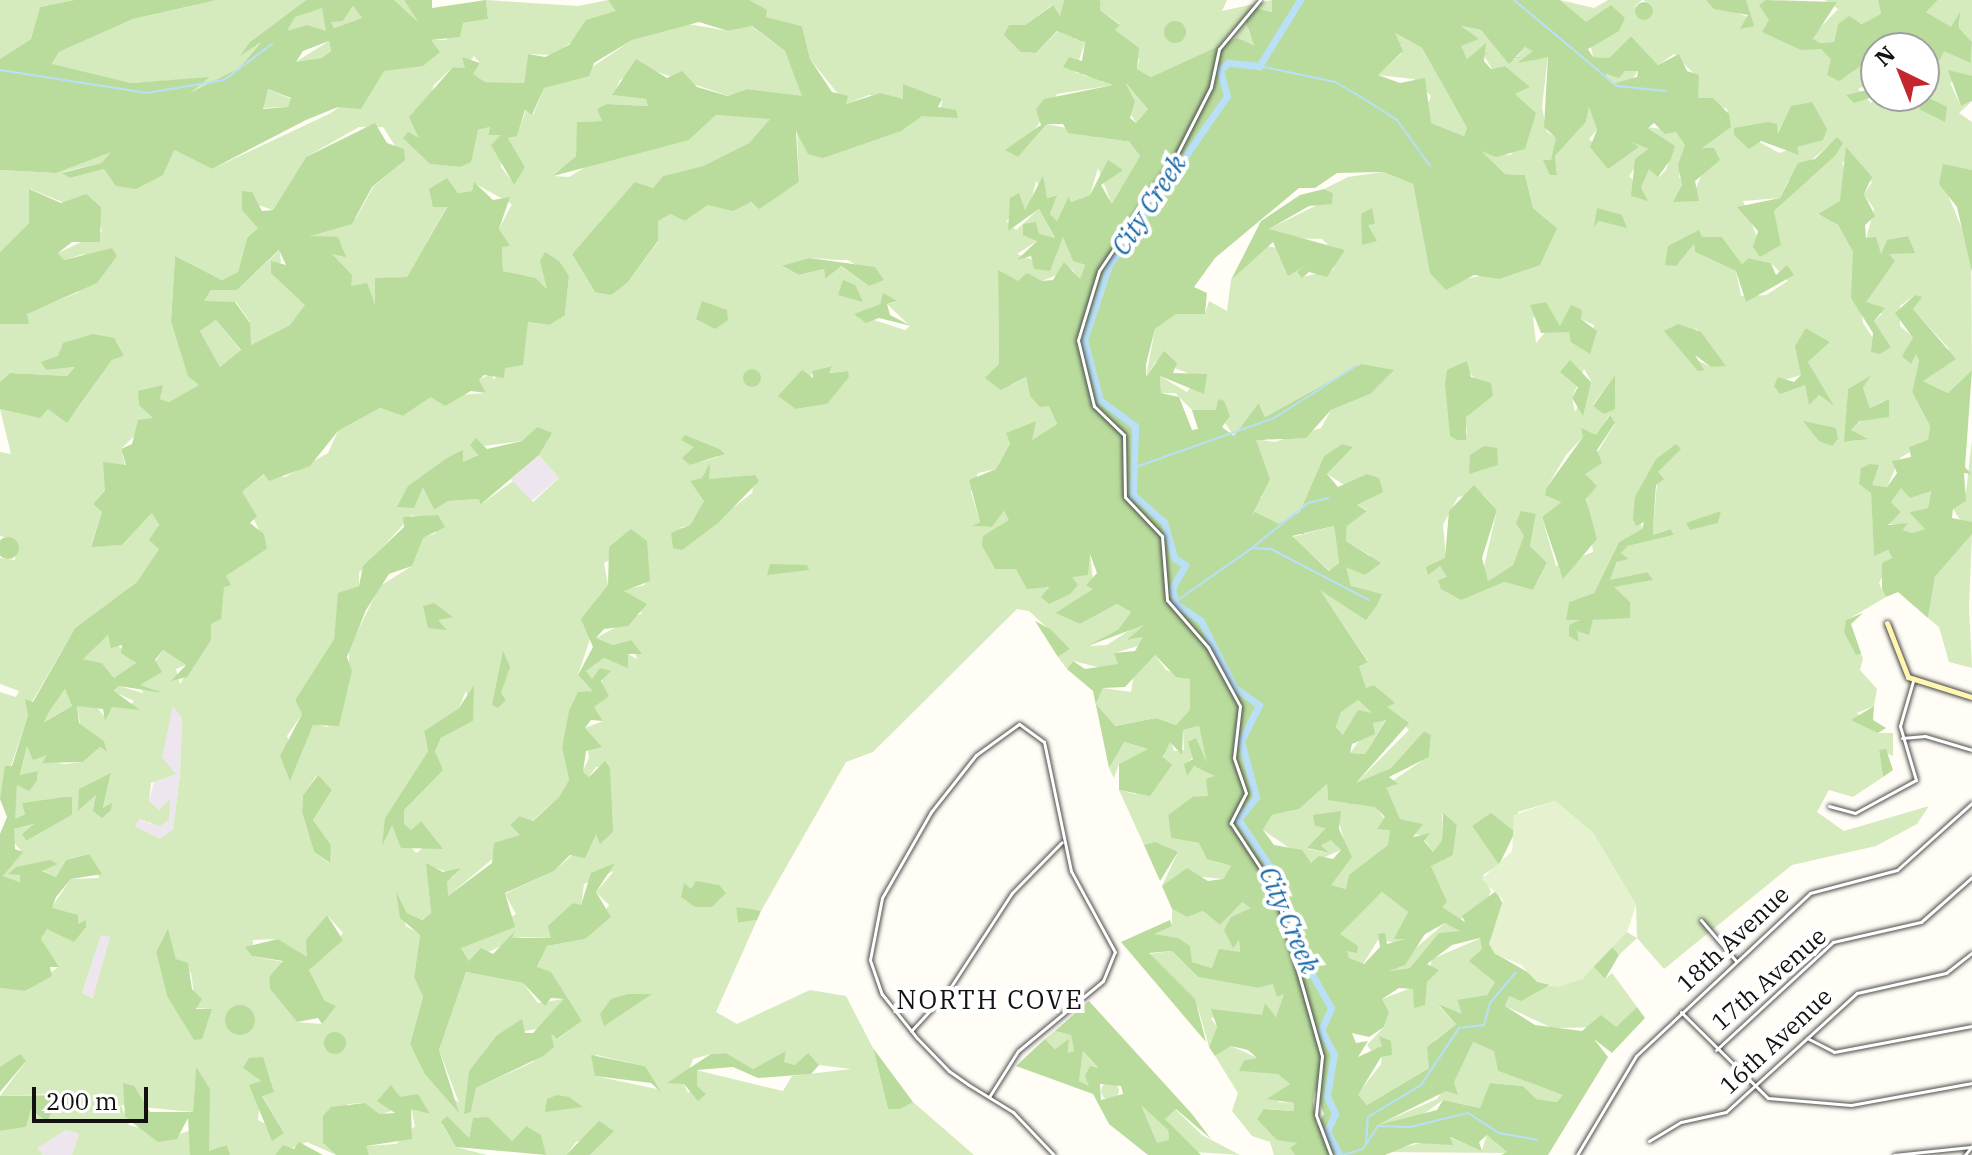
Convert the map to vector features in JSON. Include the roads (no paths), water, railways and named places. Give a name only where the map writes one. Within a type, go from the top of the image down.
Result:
[{"type":"street","points":[[1260,0],[1219,49],[1209,91],[1174,161],[1138,203],[1099,271],[1078,340],[1094,406],[1124,435],[1125,497],[1162,536],[1167,600],[1208,647],[1240,706],[1234,758],[1246,793],[1231,823],[1275,890],[1322,1056],[1316,1115],[1331,1155]]},
{"type":"street","points":[[1887,623],[1898,663],[1913,681],[1972,697]]},
{"type":"street","points":[[1829,806],[1855,813],[1914,783],[1918,772],[1902,739],[1900,712],[1913,681]]},
{"type":"street","points":[[989,1097],[1018,1051],[1103,981],[1114,960],[1111,932],[1078,887],[1062,842],[1044,742],[1024,725],[1001,731],[961,773],[882,898],[870,960],[882,994],[911,1031],[1054,1155]]},
{"type":"street","points":[[1902,739],[1921,735],[1972,750]]},
{"type":"street","name":"18th Avenue","points":[[1577,1155],[1631,1061],[1810,893],[1897,870],[1972,803]]},
{"type":"street","points":[[911,1031],[948,991],[1004,903],[1062,842]]},
{"type":"street","name":"17th Avenue","points":[[1716,1050],[1830,944],[1921,922],[1972,877]]},
{"type":"street","points":[[1701,920],[1736,961]]},
{"type":"street","name":"16th Avenue","points":[[1649,1141],[1677,1124],[1722,1115],[1857,993],[1946,973],[1972,953]]},
{"type":"street","points":[[1681,1012],[1752,1088],[1768,1098],[1851,1105],[1972,1083]]},
{"type":"street","points":[[1807,1038],[1834,1052],[1972,1026]]},
{"type":"street","points":[[1894,1155],[1971,1146]]},
{"type":"street","points":[[1965,1155],[1971,1146]]},
{"type":"waterway","name":"City Creek","points":[[1300,0],[1259,66],[1228,63],[1220,70],[1227,96],[1109,265],[1084,340],[1100,400],[1135,426],[1133,495],[1164,522],[1174,558],[1185,565],[1172,588],[1176,604],[1201,621],[1234,687],[1259,705],[1241,741],[1256,797],[1238,819],[1272,870],[1291,937],[1331,1008],[1321,1030],[1334,1054],[1327,1096],[1335,1114],[1327,1131],[1339,1155]]},
{"type":"waterway","points":[[1514,0],[1617,86],[1666,91]]},
{"type":"waterway","points":[[0,70],[147,93],[224,80],[272,44]]},
{"type":"waterway","points":[[1259,66],[1335,82],[1361,97],[1397,120],[1430,166]]},
{"type":"waterway","points":[[1133,468],[1274,418],[1356,366]]},
{"type":"waterway","points":[[1253,547],[1308,503],[1328,498]]},
{"type":"waterway","points":[[1175,602],[1252,548],[1271,549],[1369,600]]},
{"type":"waterway","points":[[1366,1144],[1368,1117],[1421,1085],[1459,1028],[1484,1025],[1490,1003],[1516,972]]},
{"type":"waterway","points":[[1343,1155],[1363,1149],[1378,1126],[1410,1127],[1468,1113],[1499,1133],[1537,1140]]},
{"type":"district","name":"NORTH COVE","points":[[990,1000]]}]
